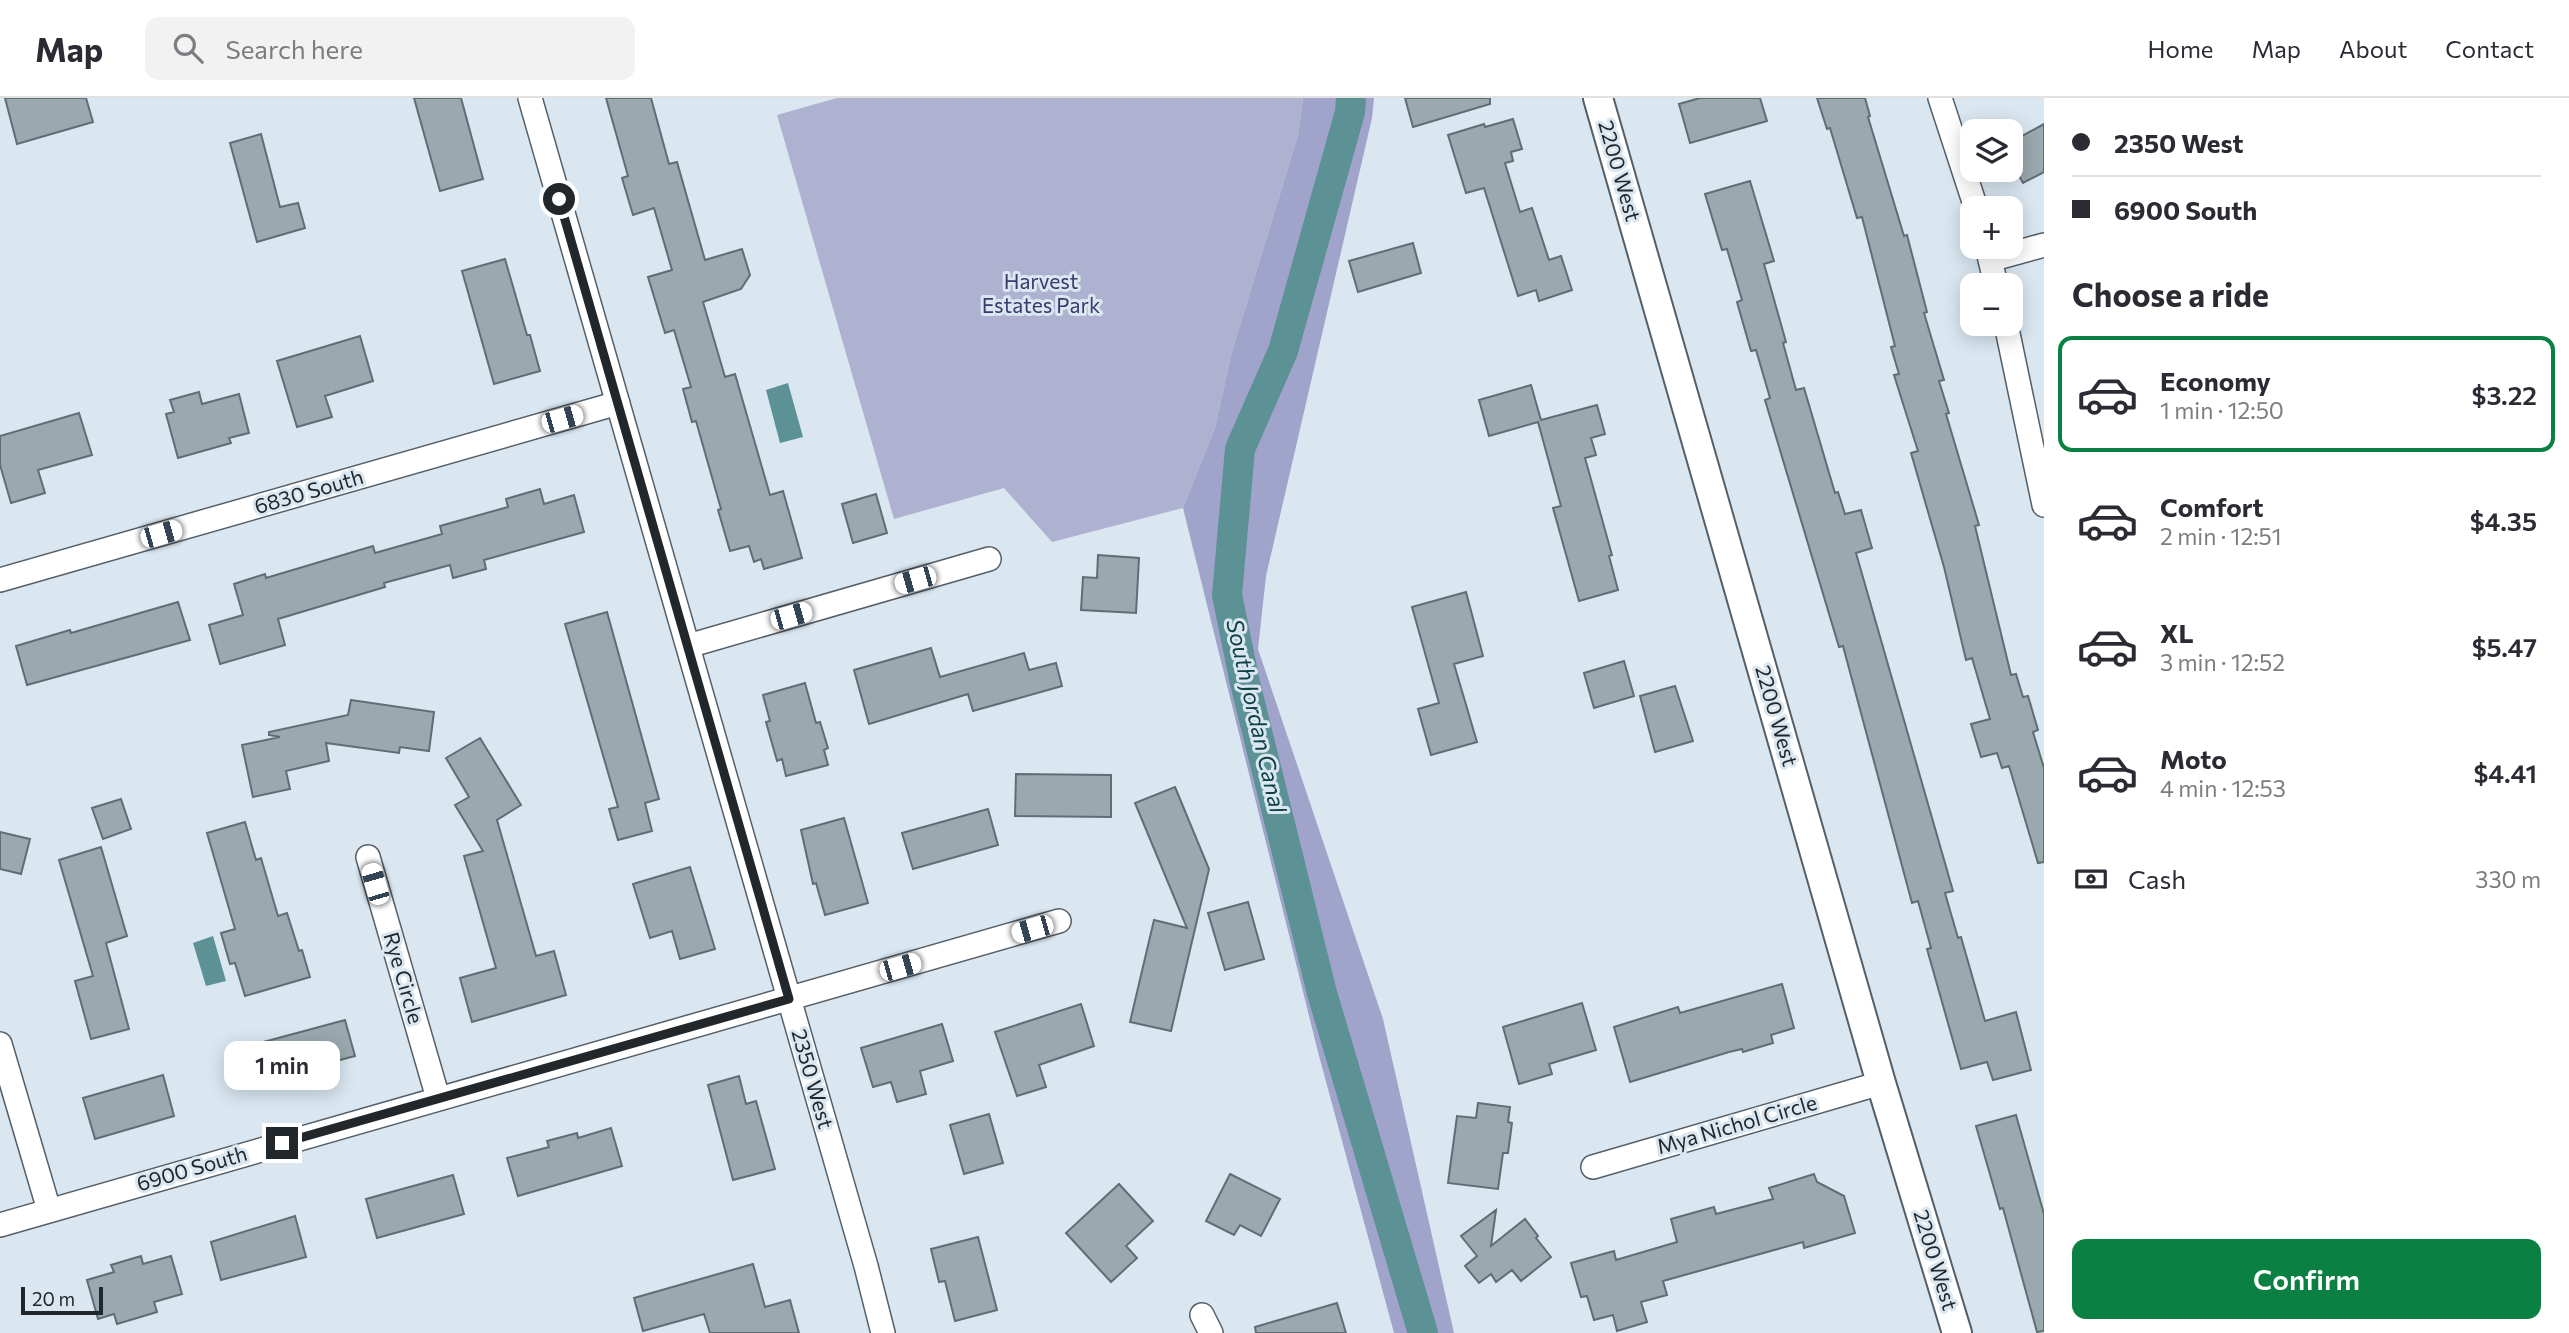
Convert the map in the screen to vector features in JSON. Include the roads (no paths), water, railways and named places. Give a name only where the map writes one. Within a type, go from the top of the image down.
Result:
[{"type":"street","name":"2350 West","points":[[530,98],[883,1333]]},
{"type":"street","name":"2200 West","points":[[1598,98],[1881,1083],[1957,1333]]},
{"type":"street","points":[[1940,98],[1972,196]]},
{"type":"street","points":[[2023,248],[2044,245]]},
{"type":"street","points":[[2009,336],[2044,505]]},
{"type":"street","name":"6830 South","points":[[0,580],[618,403]]},
{"type":"street","points":[[688,646],[989,559]]},
{"type":"street","name":"Rye Circle","points":[[368,857],[438,1098]]},
{"type":"street","name":"6900 South","points":[[0,1225],[1059,921]]},
{"type":"street","points":[[0,1044],[49,1210]]},
{"type":"street","name":"Mya Nichol Circle","points":[[1592,1167],[1881,1083]]},
{"type":"waterway","name":"South Jordan Canal","points":[[1351,98],[1350,112],[1283,351],[1240,449],[1227,595],[1245,683],[1322,993],[1423,1333]]},
{"type":"park label","name":"Harvest Estates Park","points":[[1041,294]]}]
